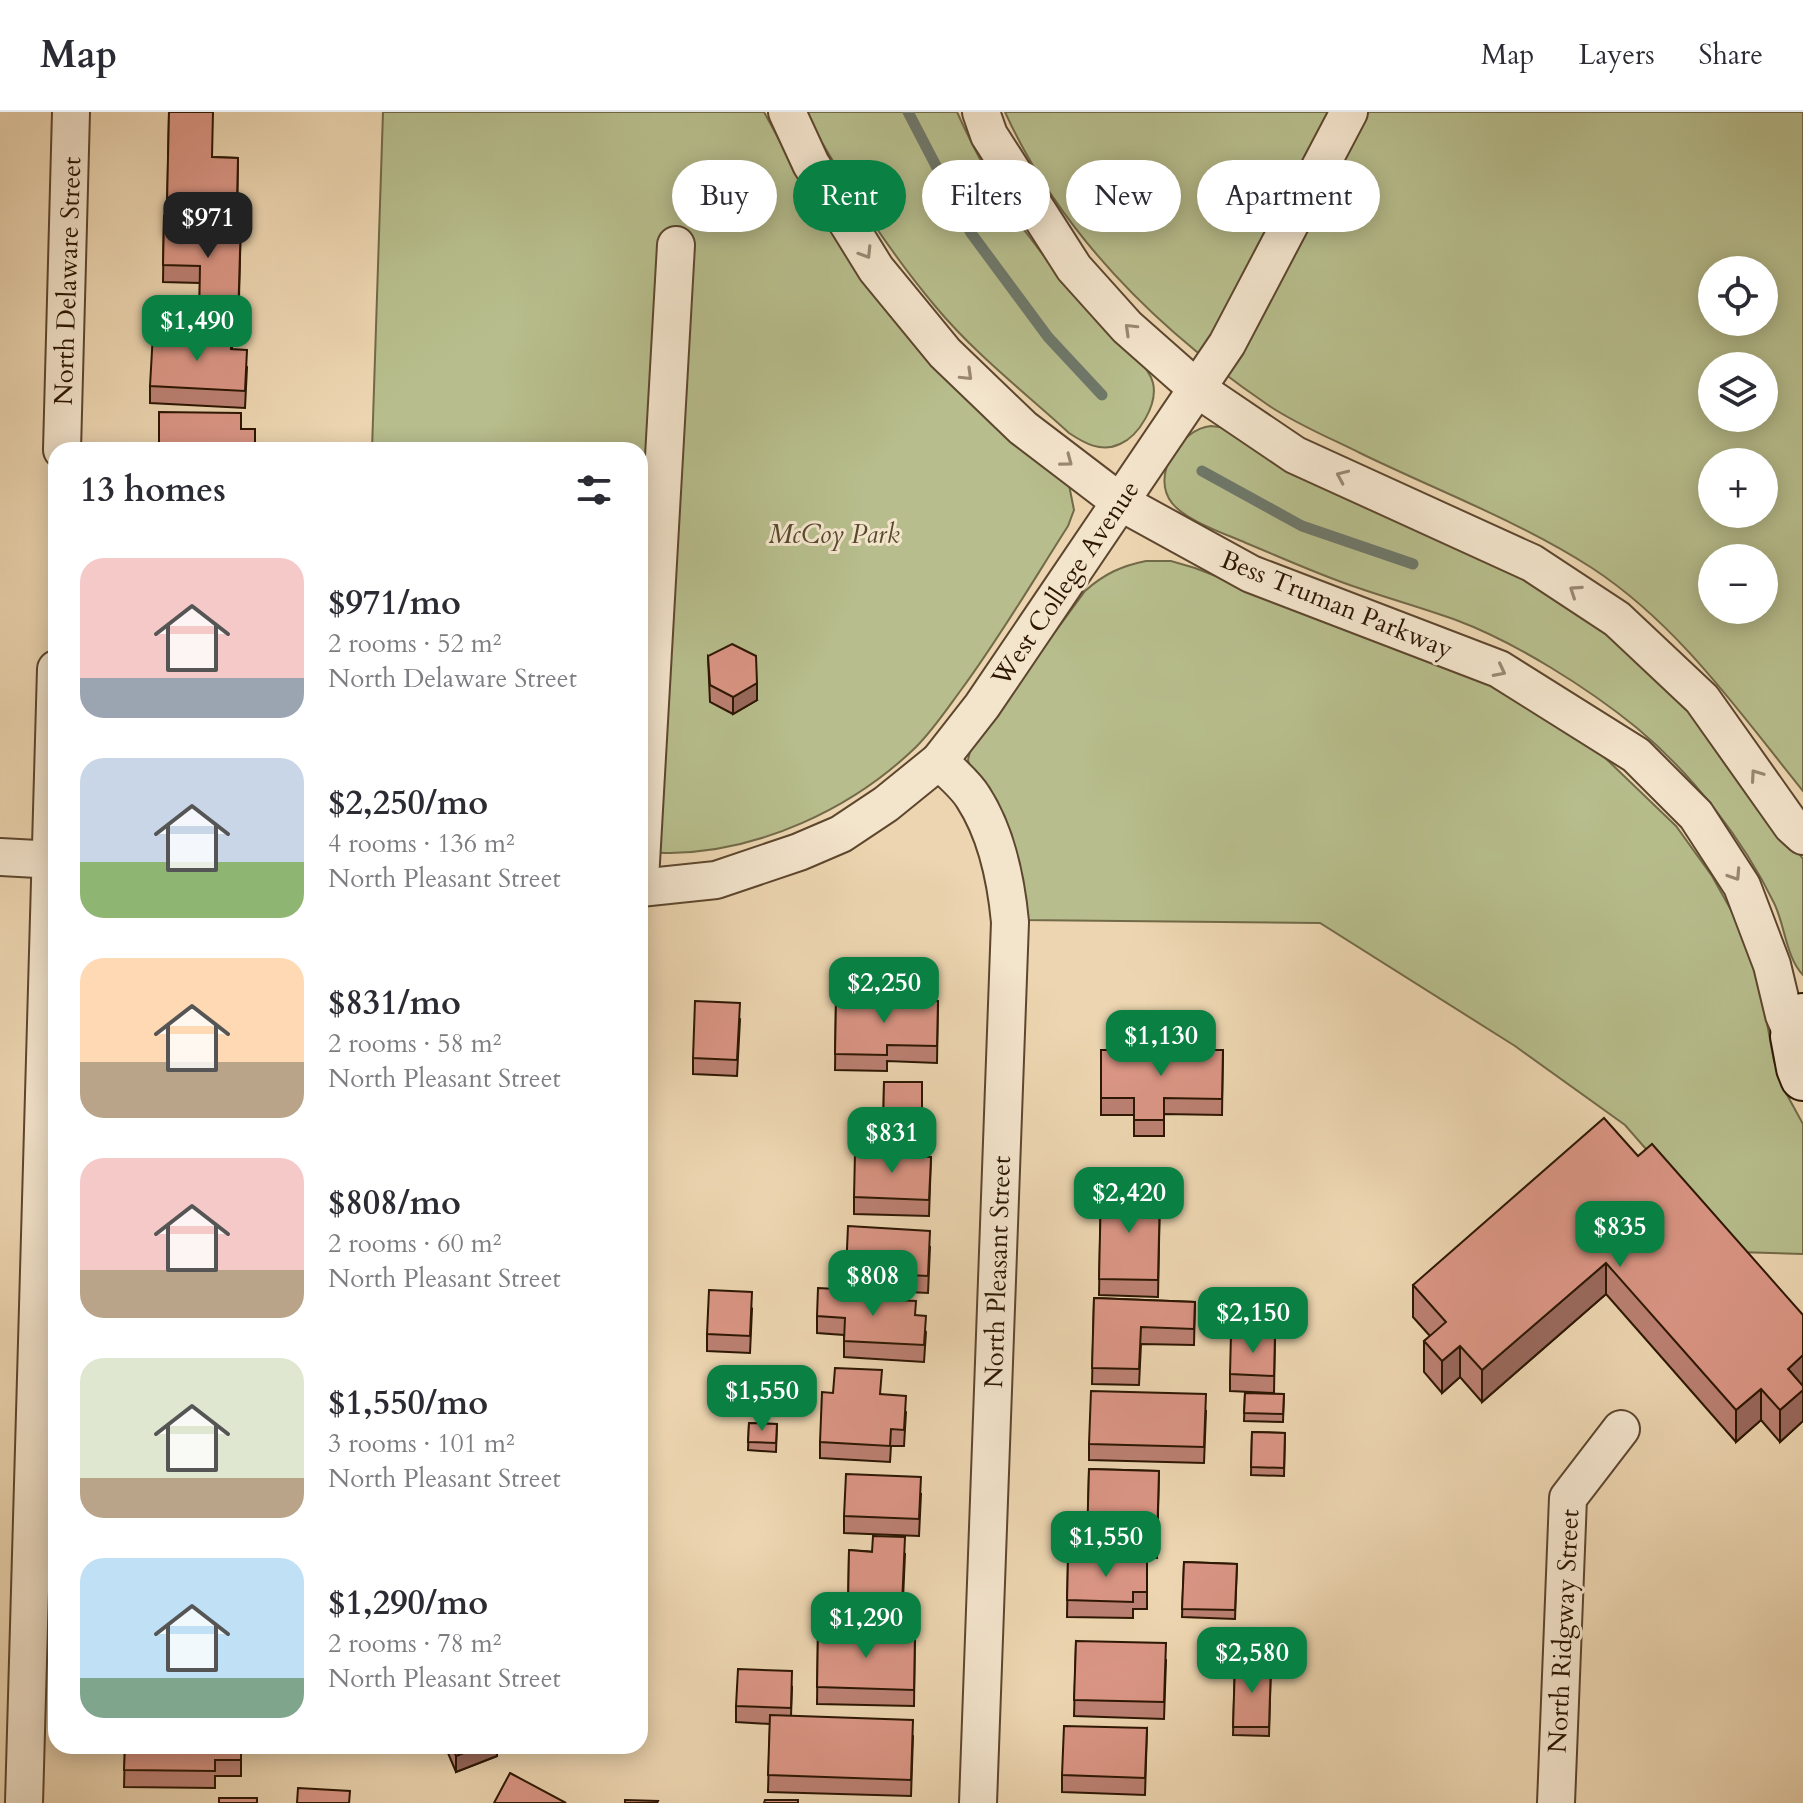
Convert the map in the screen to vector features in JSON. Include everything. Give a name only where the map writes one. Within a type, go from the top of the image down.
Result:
[{"type":"street","name":"North Delaware Street","points":[[62,442],[71,112]]},
{"type":"street","name":"Bess Truman Parkway","points":[[787,112],[811,164],[876,269],[945,353],[1023,428],[1120,502],[1251,574],[1499,669],[1636,755],[1696,815],[1742,886],[1772,965],[1784,1015],[1798,1026]]},
{"type":"street","points":[[981,112],[989,135],[1074,268],[1127,327],[1196,388],[1295,455],[1532,563],[1617,619],[1702,699],[1797,825]]},
{"type":"street","name":"West College Avenue","points":[[648,887],[716,880],[841,834],[886,804],[939,761],[982,706],[1241,321],[1349,112]]},
{"type":"street","points":[[648,739],[676,245]]},
{"type":"street","name":"North Pleasant Street","points":[[939,761],[973,796],[996,845],[1007,886],[1010,922],[978,1803]]},
{"type":"street","points":[[0,857],[48,860]]},
{"type":"street","points":[[1798,1026],[1799,1068],[1803,1078]]},
{"type":"street","points":[[24,1803],[48,1049]]},
{"type":"street","name":"North Ridgway Street","points":[[1556,1803],[1568,1498],[1621,1429]]},
{"type":"green space","name":"McCoy Park","points":[[383,112],[764,112],[793,165],[793,232],[844,232],[1069,485],[1074,510],[1068,526],[975,670],[922,740],[891,769],[834,808],[770,835],[703,851],[666,853],[648,850],[648,442],[372,442]]},
{"type":"green space","points":[[804,112],[957,112],[981,160],[922,160],[922,232],[1026,232],[1074,293],[1135,354],[1149,374],[1153,383],[1153,400],[1146,418],[1134,434],[1120,444],[1106,447],[1093,446],[1069,433],[966,340],[935,306],[878,232],[906,232],[906,160],[833,160]]},
{"type":"green space","points":[[1005,112],[1803,112],[1803,791],[1680,643],[1653,616],[1592,568],[1478,507],[1290,418],[1227,376],[1151,312],[1079,232],[1181,232],[1181,160],[1066,160],[1066,215],[1050,193],[1050,160],[1030,160]]},
{"type":"green space","points":[[1211,426],[1227,428],[1495,561],[1588,617],[1645,665],[1698,720],[1803,859],[1803,975],[1789,951],[1774,903],[1732,832],[1677,766],[1618,713],[1550,667],[1479,629],[1322,574],[1207,526],[1178,510],[1166,492],[1166,468],[1179,445],[1200,429]]},
{"type":"green space","points":[[1146,561],[1171,561],[1195,568],[1492,682],[1598,751],[1676,826],[1712,876],[1740,926],[1758,974],[1774,1061],[1786,1093],[1803,1124],[1803,1254],[1736,1252],[1625,1125],[1515,1046],[1320,923],[1022,920],[972,774],[968,760],[971,747],[1085,591],[1113,572]]},
{"type":"building","points":[[169,112],[213,112],[212,157],[238,158],[237,203],[167,202]]},
{"type":"building","points":[[164,216],[241,218],[238,321],[199,320],[200,266],[163,265]]},
{"type":"building","points":[[153,333],[232,337],[231,349],[247,350],[245,391],[150,386]]},
{"type":"building","points":[[159,412],[241,413],[241,429],[255,429],[255,442],[159,442]]},
{"type":"building","points":[[732,644],[756,656],[757,683],[733,697],[710,685],[708,656]]},
{"type":"building","points":[[836,999],[938,1001],[937,1046],[887,1045],[887,1055],[835,1054]]},
{"type":"building","points":[[695,1001],[740,1003],[737,1060],[693,1058]]},
{"type":"building","points":[[1101,1050],[1223,1050],[1222,1099],[1164,1098],[1164,1120],[1134,1120],[1134,1098],[1101,1098]]},
{"type":"building","points":[[884,1082],[922,1082],[922,1130],[883,1129]]},
{"type":"building","points":[[1604,1118],[1638,1156],[1652,1144],[1803,1315],[1803,1355],[1788,1369],[1803,1390],[1780,1410],[1761,1389],[1736,1410],[1606,1263],[1482,1370],[1460,1346],[1442,1361],[1424,1341],[1446,1322],[1413,1285]]},
{"type":"building","points":[[882,1145],[906,1147],[908,1156],[931,1157],[929,1200],[854,1197],[855,1153],[881,1154]]},
{"type":"building","points":[[1101,1190],[1160,1192],[1158,1280],[1099,1279]]},
{"type":"building","points":[[848,1226],[930,1231],[928,1276],[846,1272]]},
{"type":"building","points":[[818,1288],[854,1290],[853,1298],[916,1301],[915,1315],[926,1316],[924,1345],[844,1341],[845,1318],[817,1316]]},
{"type":"building","points":[[709,1290],[752,1292],[750,1336],[707,1334]]},
{"type":"building","points":[[1094,1298],[1195,1302],[1194,1329],[1141,1327],[1139,1369],[1092,1368]]},
{"type":"building","points":[[1231,1334],[1275,1335],[1274,1376],[1230,1374]]},
{"type":"building","points":[[835,1368],[882,1370],[880,1394],[906,1396],[904,1430],[891,1429],[890,1446],[820,1442],[822,1392],[833,1393]]},
{"type":"building","points":[[1091,1391],[1206,1394],[1204,1447],[1089,1444]]},
{"type":"building","points":[[1245,1393],[1284,1394],[1283,1414],[1244,1413]]},
{"type":"building","points":[[749,1423],[777,1424],[776,1443],[748,1442]]},
{"type":"building","points":[[1252,1432],[1285,1433],[1284,1468],[1251,1467]]},
{"type":"building","points":[[1089,1469],[1159,1471],[1157,1542],[1087,1540]]},
{"type":"building","points":[[846,1474],[921,1477],[919,1519],[844,1516]]},
{"type":"building","points":[[873,1536],[905,1537],[902,1605],[848,1603],[849,1550],[872,1552]]},
{"type":"building","points":[[1068,1558],[1147,1559],[1147,1592],[1133,1592],[1133,1602],[1067,1600]]},
{"type":"building","points":[[1184,1562],[1237,1564],[1235,1610],[1182,1609]]},
{"type":"building","points":[[818,1631],[915,1633],[914,1690],[817,1687]]},
{"type":"building","points":[[1076,1641],[1166,1643],[1164,1702],[1074,1700]]},
{"type":"building","points":[[1235,1663],[1271,1664],[1269,1727],[1233,1727]]},
{"type":"building","points":[[738,1669],[792,1671],[791,1708],[736,1706]]},
{"type":"building","points":[[770,1715],[913,1720],[911,1780],[768,1775]]},
{"type":"building","points":[[1064,1726],[1147,1728],[1145,1778],[1062,1775]]},
{"type":"building","points":[[125,1754],[241,1754],[241,1760],[215,1760],[215,1771],[124,1770]]},
{"type":"building","points":[[510,1773],[566,1803],[494,1803]]},
{"type":"building","points":[[298,1788],[350,1791],[349,1803],[297,1803]]},
{"type":"building","points":[[219,1798],[257,1798],[257,1803],[219,1803]]},
{"type":"building","points":[[625,1800],[658,1801],[625,1803]]},
{"type":"building","points":[[765,1800],[798,1800],[798,1803],[764,1803]]},
{"type":"waterway","points":[[908,112],[971,233],[1048,337],[1102,395]]},
{"type":"waterway","points":[[1202,471],[1302,526],[1413,564]]}]
